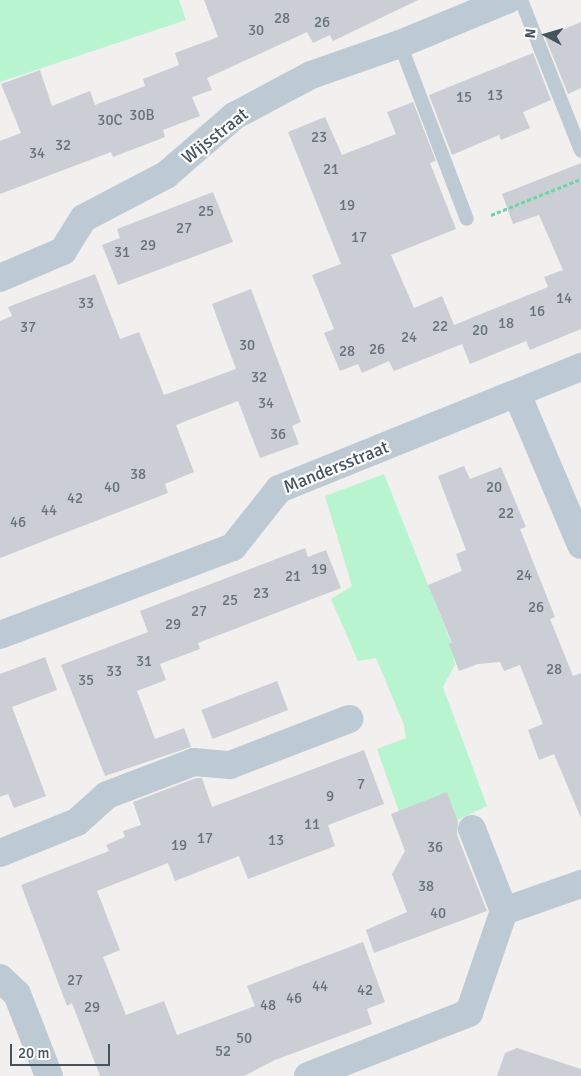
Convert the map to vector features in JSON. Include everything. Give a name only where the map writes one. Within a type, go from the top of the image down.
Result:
[{"type":"street","name":"Wijsstraat","points":[[0,278],[63,251],[84,218],[166,175],[234,116],[311,75],[400,44],[506,0]]},
{"type":"street","name":"Mandersstraat","points":[[0,636],[233,547],[278,489],[581,367]]},
{"type":"street","points":[[517,394],[581,545]]},
{"type":"street","points":[[0,853],[76,822],[107,795],[194,762],[230,764],[349,719]]},
{"type":"street","points":[[308,1076],[469,1014],[504,911],[472,829]]},
{"type":"street","points":[[504,911],[581,884]]},
{"type":"street","points":[[0,978],[17,994],[48,1076]]},
{"type":"lane","points":[[521,0],[581,151]]},
{"type":"lane","points":[[400,44],[467,219]]},
{"type":"path","points":[[467,219],[473,223],[581,179]]},
{"type":"green space","points":[[0,0],[179,0],[186,20],[0,82]]},
{"type":"green space","points":[[384,474],[452,645],[455,665],[443,687],[487,806],[449,824],[405,829],[377,749],[406,738],[404,725],[376,658],[358,661],[331,599],[352,586],[325,496]]},
{"type":"building","points":[[204,0],[418,0],[333,41],[330,35],[313,43],[307,32],[207,78],[212,90],[192,97],[200,116],[163,130],[165,137],[113,157],[111,152],[0,194],[0,141],[21,133],[1,84],[40,70],[52,106],[90,91],[95,105],[145,86],[143,79],[179,65],[175,53],[218,37]]},
{"type":"building","points":[[581,22],[581,88],[568,94],[545,37]]},
{"type":"building","points":[[533,53],[551,100],[523,112],[530,128],[501,140],[499,135],[452,155],[429,95]]},
{"type":"building","points":[[413,102],[436,161],[430,163],[456,229],[391,255],[414,308],[442,296],[454,325],[548,287],[544,277],[563,270],[539,215],[513,224],[502,194],[581,163],[581,329],[530,350],[526,341],[470,364],[462,344],[394,371],[389,361],[362,373],[358,364],[340,371],[324,333],[334,329],[312,275],[341,264],[288,132],[325,117],[342,155],[396,134],[387,112]]},
{"type":"building","points":[[213,192],[233,242],[118,285],[102,245],[120,238],[117,229]]},
{"type":"building","points":[[95,274],[120,339],[139,332],[164,395],[236,369],[212,304],[251,289],[301,422],[292,426],[299,444],[260,458],[238,401],[176,425],[194,472],[165,484],[168,493],[0,558],[0,321],[12,316],[8,307]]},
{"type":"building","points":[[464,466],[470,479],[501,467],[526,527],[520,529],[555,617],[550,619],[573,676],[581,673],[581,818],[554,754],[539,760],[528,730],[543,724],[520,665],[504,671],[500,662],[478,664],[459,671],[449,644],[452,643],[428,585],[462,571],[456,554],[466,550],[438,476]]},
{"type":"building","points":[[305,548],[308,557],[326,550],[341,588],[198,643],[200,649],[160,664],[166,680],[137,691],[155,739],[184,728],[191,747],[105,776],[61,665],[148,632],[140,611]]},
{"type":"building","points":[[45,657],[57,690],[12,707],[46,796],[14,808],[8,794],[0,797],[0,674]]},
{"type":"building","points":[[277,681],[288,710],[212,739],[201,710]]},
{"type":"building","points":[[364,750],[384,804],[328,825],[335,846],[248,879],[239,856],[175,881],[168,863],[97,891],[120,950],[103,957],[126,1015],[164,1001],[177,1035],[255,1006],[247,986],[363,942],[385,1002],[367,1009],[372,1024],[275,1060],[244,1076],[100,1076],[72,1003],[67,1006],[21,885],[109,851],[106,845],[125,837],[123,831],[141,825],[133,802],[196,778],[202,778],[212,807]]},
{"type":"building","points":[[447,792],[458,822],[457,835],[487,911],[374,953],[366,930],[407,912],[392,874],[405,851],[391,814]]},
{"type":"building","points":[[517,1048],[581,1069],[581,1076],[497,1076],[505,1053]]}]
